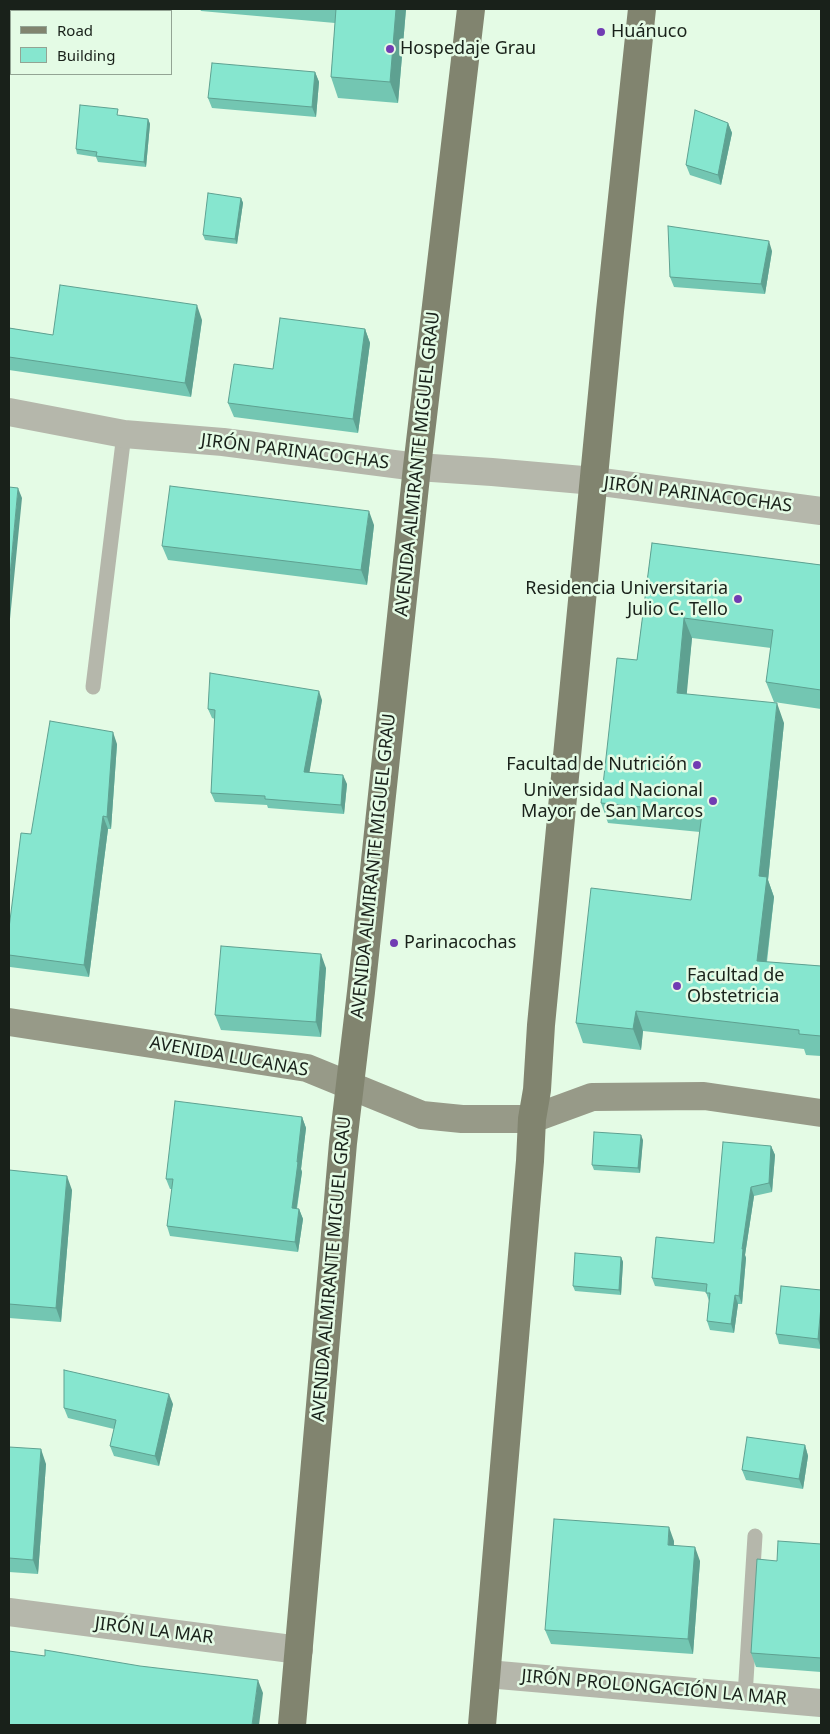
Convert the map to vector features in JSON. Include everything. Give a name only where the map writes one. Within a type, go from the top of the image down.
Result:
[{"type":"main road","name":"AVENIDA ALMIRANTE MIGUEL GRAU","points":[[292,1725],[349,1086],[362,982],[417,467],[471,9]]},
{"type":"main road","points":[[482,1725],[532,1119],[537,1090],[542,1015],[642,9]]},
{"type":"street","name":"JIRÓN PARINACOCHAS","points":[[9,412],[124,434],[223,442],[417,467],[594,481],[821,511]]},
{"type":"street","name":"AVENIDA LUCANAS","points":[[9,1022],[307,1068],[422,1115],[462,1119],[532,1119]]},
{"type":"street","points":[[532,1119],[592,1097],[704,1096],[821,1113]]},
{"type":"street","name":"JIRÓN LA MAR","points":[[9,1612],[299,1650]]},
{"type":"street","name":"JIRÓN PROLONGACIÓN LA MAR","points":[[487,1674],[821,1703]]},
{"type":"lane","points":[[93,687],[124,434]]},
{"type":"lane","points":[[745,1696],[755,1536]]},
{"type":"building","points":[[336,9],[396,9],[390,82],[331,77]]},
{"type":"building","points":[[212,63],[315,72],[312,107],[208,98]]},
{"type":"building","points":[[80,105],[118,109],[117,115],[148,119],[144,162],[96,156],[97,152],[76,149]]},
{"type":"building","points":[[695,110],[728,123],[718,175],[686,165]]},
{"type":"building","points":[[208,193],[241,198],[235,239],[203,235]]},
{"type":"building","points":[[668,226],[769,241],[761,284],[670,277]]},
{"type":"building","points":[[60,285],[197,305],[185,383],[9,357],[9,328],[53,335]]},
{"type":"building","points":[[280,318],[365,329],[353,419],[228,403],[234,364],[273,369]]},
{"type":"building","points":[[170,486],[369,511],[361,570],[162,546]]},
{"type":"building","points":[[9,487],[18,488],[9,586]]},
{"type":"building","name":"Universidad Nacional Mayor de San Marcos","points":[[652,543],[821,565],[821,690],[766,682],[773,630],[684,618],[677,693],[777,703],[759,876],[767,877],[757,961],[821,966],[821,1036],[799,1034],[799,1030],[636,1011],[633,1029],[576,1023],[591,888],[691,900],[702,813],[601,803],[617,658],[637,660]]},
{"type":"building","points":[[210,673],[319,691],[304,772],[343,775],[341,805],[265,799],[265,796],[211,793],[215,710],[208,709]]},
{"type":"building","points":[[50,721],[113,732],[107,817],[103,816],[84,965],[9,955],[9,928],[21,833],[31,834]]},
{"type":"building","points":[[221,946],[321,954],[316,1022],[215,1015]]},
{"type":"building","points":[[175,1101],[302,1117],[292,1208],[299,1209],[295,1242],[167,1226],[173,1179],[166,1179]]},
{"type":"building","points":[[594,1132],[641,1135],[638,1168],[592,1165]]},
{"type":"building","points":[[723,1142],[771,1146],[769,1183],[751,1187],[742,1249],[739,1296],[735,1295],[731,1324],[707,1321],[710,1293],[706,1293],[707,1284],[652,1278],[656,1237],[714,1243]]},
{"type":"building","points":[[9,1170],[67,1176],[56,1308],[9,1304]]},
{"type":"building","points":[[575,1253],[621,1257],[619,1290],[573,1286]]},
{"type":"building","points":[[781,1286],[821,1290],[818,1339],[776,1334]]},
{"type":"building","points":[[64,1370],[169,1394],[155,1456],[110,1446],[116,1420],[64,1408]]},
{"type":"building","points":[[747,1437],[805,1445],[799,1479],[742,1470]]},
{"type":"building","points":[[9,1447],[41,1449],[33,1560],[9,1558]]},
{"type":"building","points":[[554,1519],[669,1527],[668,1545],[695,1547],[688,1639],[545,1630]]},
{"type":"building","points":[[778,1541],[821,1544],[821,1658],[751,1653],[757,1559],[777,1561]]},
{"type":"building","points":[[45,1650],[140,1666],[258,1680],[252,1725],[9,1725],[9,1651],[45,1656]]},
{"type":"place","name":"Huánuco","points":[[601,32]]},
{"type":"place","name":"Hospedaje Grau","points":[[390,49]]},
{"type":"place","name":"Residencia Universitaria Julio C. Tello","points":[[738,599]]},
{"type":"place","name":"Facultad de Nutrición","points":[[697,765]]},
{"type":"place","name":"Universidad Nacional Mayor de San Marcos","points":[[713,801]]},
{"type":"place","name":"Parinacochas","points":[[394,943]]},
{"type":"place","name":"Facultad de Obstetricia","points":[[677,986]]}]
